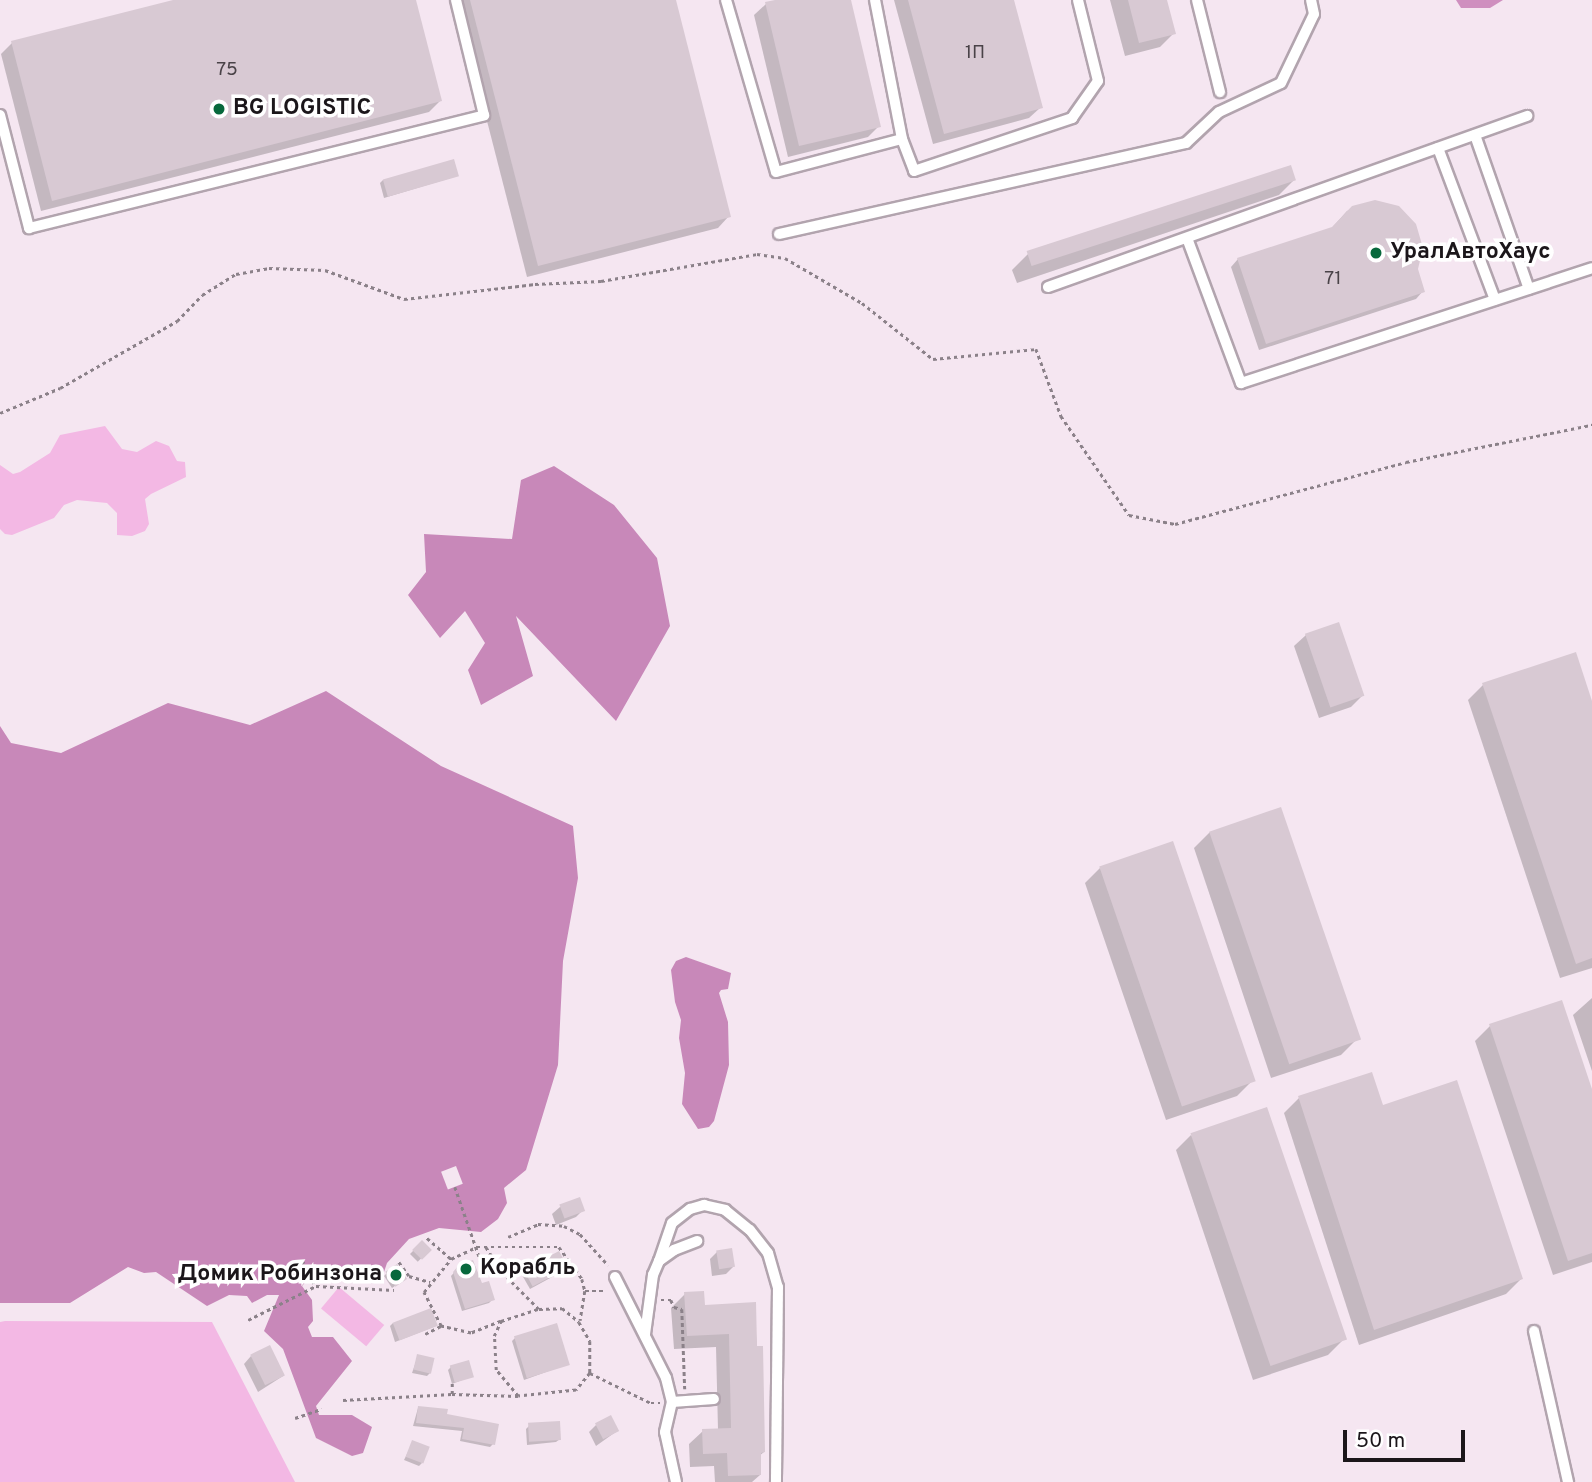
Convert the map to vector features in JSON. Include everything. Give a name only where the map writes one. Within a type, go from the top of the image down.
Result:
[{"type":"lane","points":[[0,115],[29,228],[484,115],[456,0]]},
{"type":"lane","points":[[726,0],[776,172],[902,139]]},
{"type":"lane","points":[[875,0],[902,139],[914,171],[1072,118],[1098,81],[1078,0]]},
{"type":"lane","points":[[1197,0],[1220,92]]},
{"type":"lane","points":[[779,234],[1186,143],[1219,112],[1281,83],[1314,14],[1311,0]]},
{"type":"lane","points":[[1048,287],[1527,116]]},
{"type":"lane","points":[[1475,135],[1529,289]]},
{"type":"lane","points":[[1438,148],[1495,300]]},
{"type":"lane","points":[[1187,237],[1241,383],[1592,268]]},
{"type":"lane","points":[[645,1335],[653,1275],[672,1223],[690,1209],[705,1205],[725,1210],[750,1230],[768,1253],[779,1287],[776,1482]]},
{"type":"lane","points":[[659,1261],[674,1250],[697,1241]]},
{"type":"lane","points":[[615,1277],[666,1378],[672,1402],[665,1432],[676,1482]]},
{"type":"lane","points":[[1534,1331],[1568,1482]]},
{"type":"lane","points":[[672,1402],[714,1399]]},
{"type":"path","points":[[0,413],[60,388],[177,321],[202,295],[236,274],[269,268],[325,270],[404,299],[534,284],[601,281],[757,254],[785,258],[862,303],[933,359],[1036,349],[1061,416],[1129,515],[1175,524],[1406,462],[1592,425]]},
{"type":"path","points":[[456,1187],[486,1276]]},
{"type":"path","points":[[508,1237],[538,1224],[564,1226],[580,1234],[604,1256],[615,1277]]},
{"type":"path","points":[[427,1238],[450,1259]]},
{"type":"path","points":[[441,1326],[424,1292],[450,1259],[477,1247],[559,1247],[582,1279],[585,1290],[579,1322]]},
{"type":"path","points":[[486,1247],[502,1272],[539,1309]]},
{"type":"path","points":[[295,1266],[307,1260]]},
{"type":"path","points":[[399,1262],[409,1276],[430,1283]]},
{"type":"path","points":[[301,1263],[316,1286]]},
{"type":"path","points":[[248,1320],[316,1286],[394,1290]]},
{"type":"path","points":[[343,1400],[452,1394],[518,1396],[576,1390],[590,1373],[590,1341],[579,1322],[562,1308],[539,1309],[471,1333],[441,1326],[425,1334]]},
{"type":"path","points":[[500,1321],[494,1336],[495,1367],[502,1380],[518,1396]]},
{"type":"path","points":[[590,1373],[651,1403],[672,1402]]},
{"type":"path","points":[[452,1383],[452,1394]]},
{"type":"path","points":[[295,1418],[320,1409]]},
{"type":"shaded area","points":[[1456,0],[1503,0],[1490,8],[1461,8]]},
{"type":"shaded area","points":[[105,426],[122,449],[137,452],[156,441],[169,446],[177,461],[185,462],[186,477],[145,499],[149,524],[145,531],[132,536],[117,535],[117,513],[107,503],[77,500],[64,505],[54,518],[12,535],[5,534],[0,529],[0,465],[13,474],[20,472],[50,453],[60,435]]},
{"type":"shaded area","points":[[554,466],[614,505],[657,558],[670,626],[616,721],[516,616],[533,676],[481,705],[468,670],[485,643],[465,611],[440,638],[408,595],[426,572],[424,534],[512,539],[521,480]]},
{"type":"shaded area","points":[[326,691],[441,766],[573,826],[578,878],[563,961],[558,1065],[526,1170],[504,1188],[507,1203],[498,1219],[481,1232],[439,1228],[409,1239],[387,1263],[382,1278],[353,1281],[338,1269],[310,1277],[302,1286],[312,1300],[313,1321],[308,1327],[312,1337],[333,1337],[352,1361],[316,1406],[319,1415],[352,1415],[372,1427],[363,1453],[352,1456],[316,1438],[283,1349],[264,1331],[279,1295],[267,1295],[252,1303],[247,1296],[229,1295],[207,1306],[156,1272],[144,1273],[128,1267],[70,1303],[0,1303],[0,726],[11,743],[61,753],[168,703],[250,725]]},
{"type":"shaded area","points":[[686,957],[731,973],[728,989],[719,993],[728,1022],[729,1065],[714,1121],[709,1127],[698,1129],[682,1104],[685,1073],[679,1038],[681,1020],[675,1002],[671,970],[676,961]]},
{"type":"shaded area","points":[[339,1287],[384,1325],[366,1346],[321,1308]]},
{"type":"shaded area","points":[[0,1322],[212,1322],[295,1482],[0,1482]]},
{"type":"pier","points":[[456,1166],[463,1184],[448,1189],[441,1172]]},
{"type":"building","points":[[173,0],[416,0],[442,101],[52,201],[11,41]]},
{"type":"building","points":[[470,0],[676,0],[731,217],[538,266]]},
{"type":"building","points":[[851,0],[881,127],[799,146],[765,2]]},
{"type":"building","points":[[908,0],[1014,0],[1043,108],[944,134]]},
{"type":"building","points":[[1128,0],[1167,0],[1176,34],[1139,43]]},
{"type":"building","points":[[454,159],[459,176],[388,197],[383,179]]},
{"type":"building","points":[[1291,165],[1296,180],[1032,266],[1027,251]]},
{"type":"building","points":[[1375,200],[1399,206],[1416,224],[1423,248],[1418,269],[1425,292],[1266,344],[1237,258],[1332,227],[1352,206]]},
{"type":"building","points":[[1339,622],[1364,696],[1330,707],[1305,634]]},
{"type":"building","points":[[1576,652],[1592,701],[1592,958],[1576,964],[1482,683]]},
{"type":"building","points":[[1281,807],[1361,1040],[1289,1064],[1209,832]]},
{"type":"building","points":[[1173,841],[1256,1081],[1182,1107],[1099,866]]},
{"type":"building","points":[[1562,1000],[1592,1089],[1592,1253],[1568,1261],[1489,1024]]},
{"type":"building","points":[[1372,1072],[1383,1105],[1457,1080],[1523,1279],[1374,1330],[1298,1096]]},
{"type":"building","points":[[1267,1107],[1347,1340],[1271,1366],[1190,1133]]},
{"type":"building","points":[[580,1197],[585,1211],[564,1219],[559,1205]]},
{"type":"building","points":[[422,1240],[432,1250],[422,1260],[412,1250]]},
{"type":"building","points":[[732,1248],[735,1267],[719,1269],[716,1251]]},
{"type":"building","points":[[559,1251],[568,1268],[533,1287],[524,1270]]},
{"type":"building","points":[[473,1260],[482,1283],[489,1281],[495,1300],[465,1309],[453,1272],[459,1265]]},
{"type":"building","name":"Домик Робинзона","points":[[397,1264],[407,1279],[395,1287],[385,1272]]},
{"type":"building","points":[[704,1291],[705,1305],[756,1302],[757,1346],[763,1346],[765,1452],[761,1453],[761,1475],[728,1476],[727,1453],[703,1454],[702,1429],[731,1428],[729,1334],[687,1336],[684,1292]]},
{"type":"building","points":[[431,1308],[438,1326],[400,1340],[393,1323]]},
{"type":"building","points":[[557,1323],[570,1365],[527,1378],[514,1336]]},
{"type":"building","points":[[270,1345],[285,1376],[265,1385],[250,1355]]},
{"type":"building","points":[[417,1354],[435,1358],[431,1374],[413,1370]]},
{"type":"building","points":[[469,1360],[474,1377],[455,1383],[450,1366]]},
{"type":"building","points":[[418,1406],[448,1409],[447,1414],[499,1424],[495,1445],[462,1439],[464,1428],[416,1423]]},
{"type":"building","points":[[611,1415],[619,1431],[603,1439],[595,1423]]},
{"type":"building","points":[[560,1421],[561,1440],[529,1442],[528,1423]]},
{"type":"building","points":[[412,1440],[430,1447],[423,1464],[406,1457]]},
{"type":"place","name":"BG LOGISTIC","points":[[219,109]]},
{"type":"place","name":"УралАвтоХаус","points":[[1376,253]]},
{"type":"place","name":"Корабль","points":[[466,1269]]},
{"type":"place","name":"Домик Робинзона","points":[[396,1275]]}]
